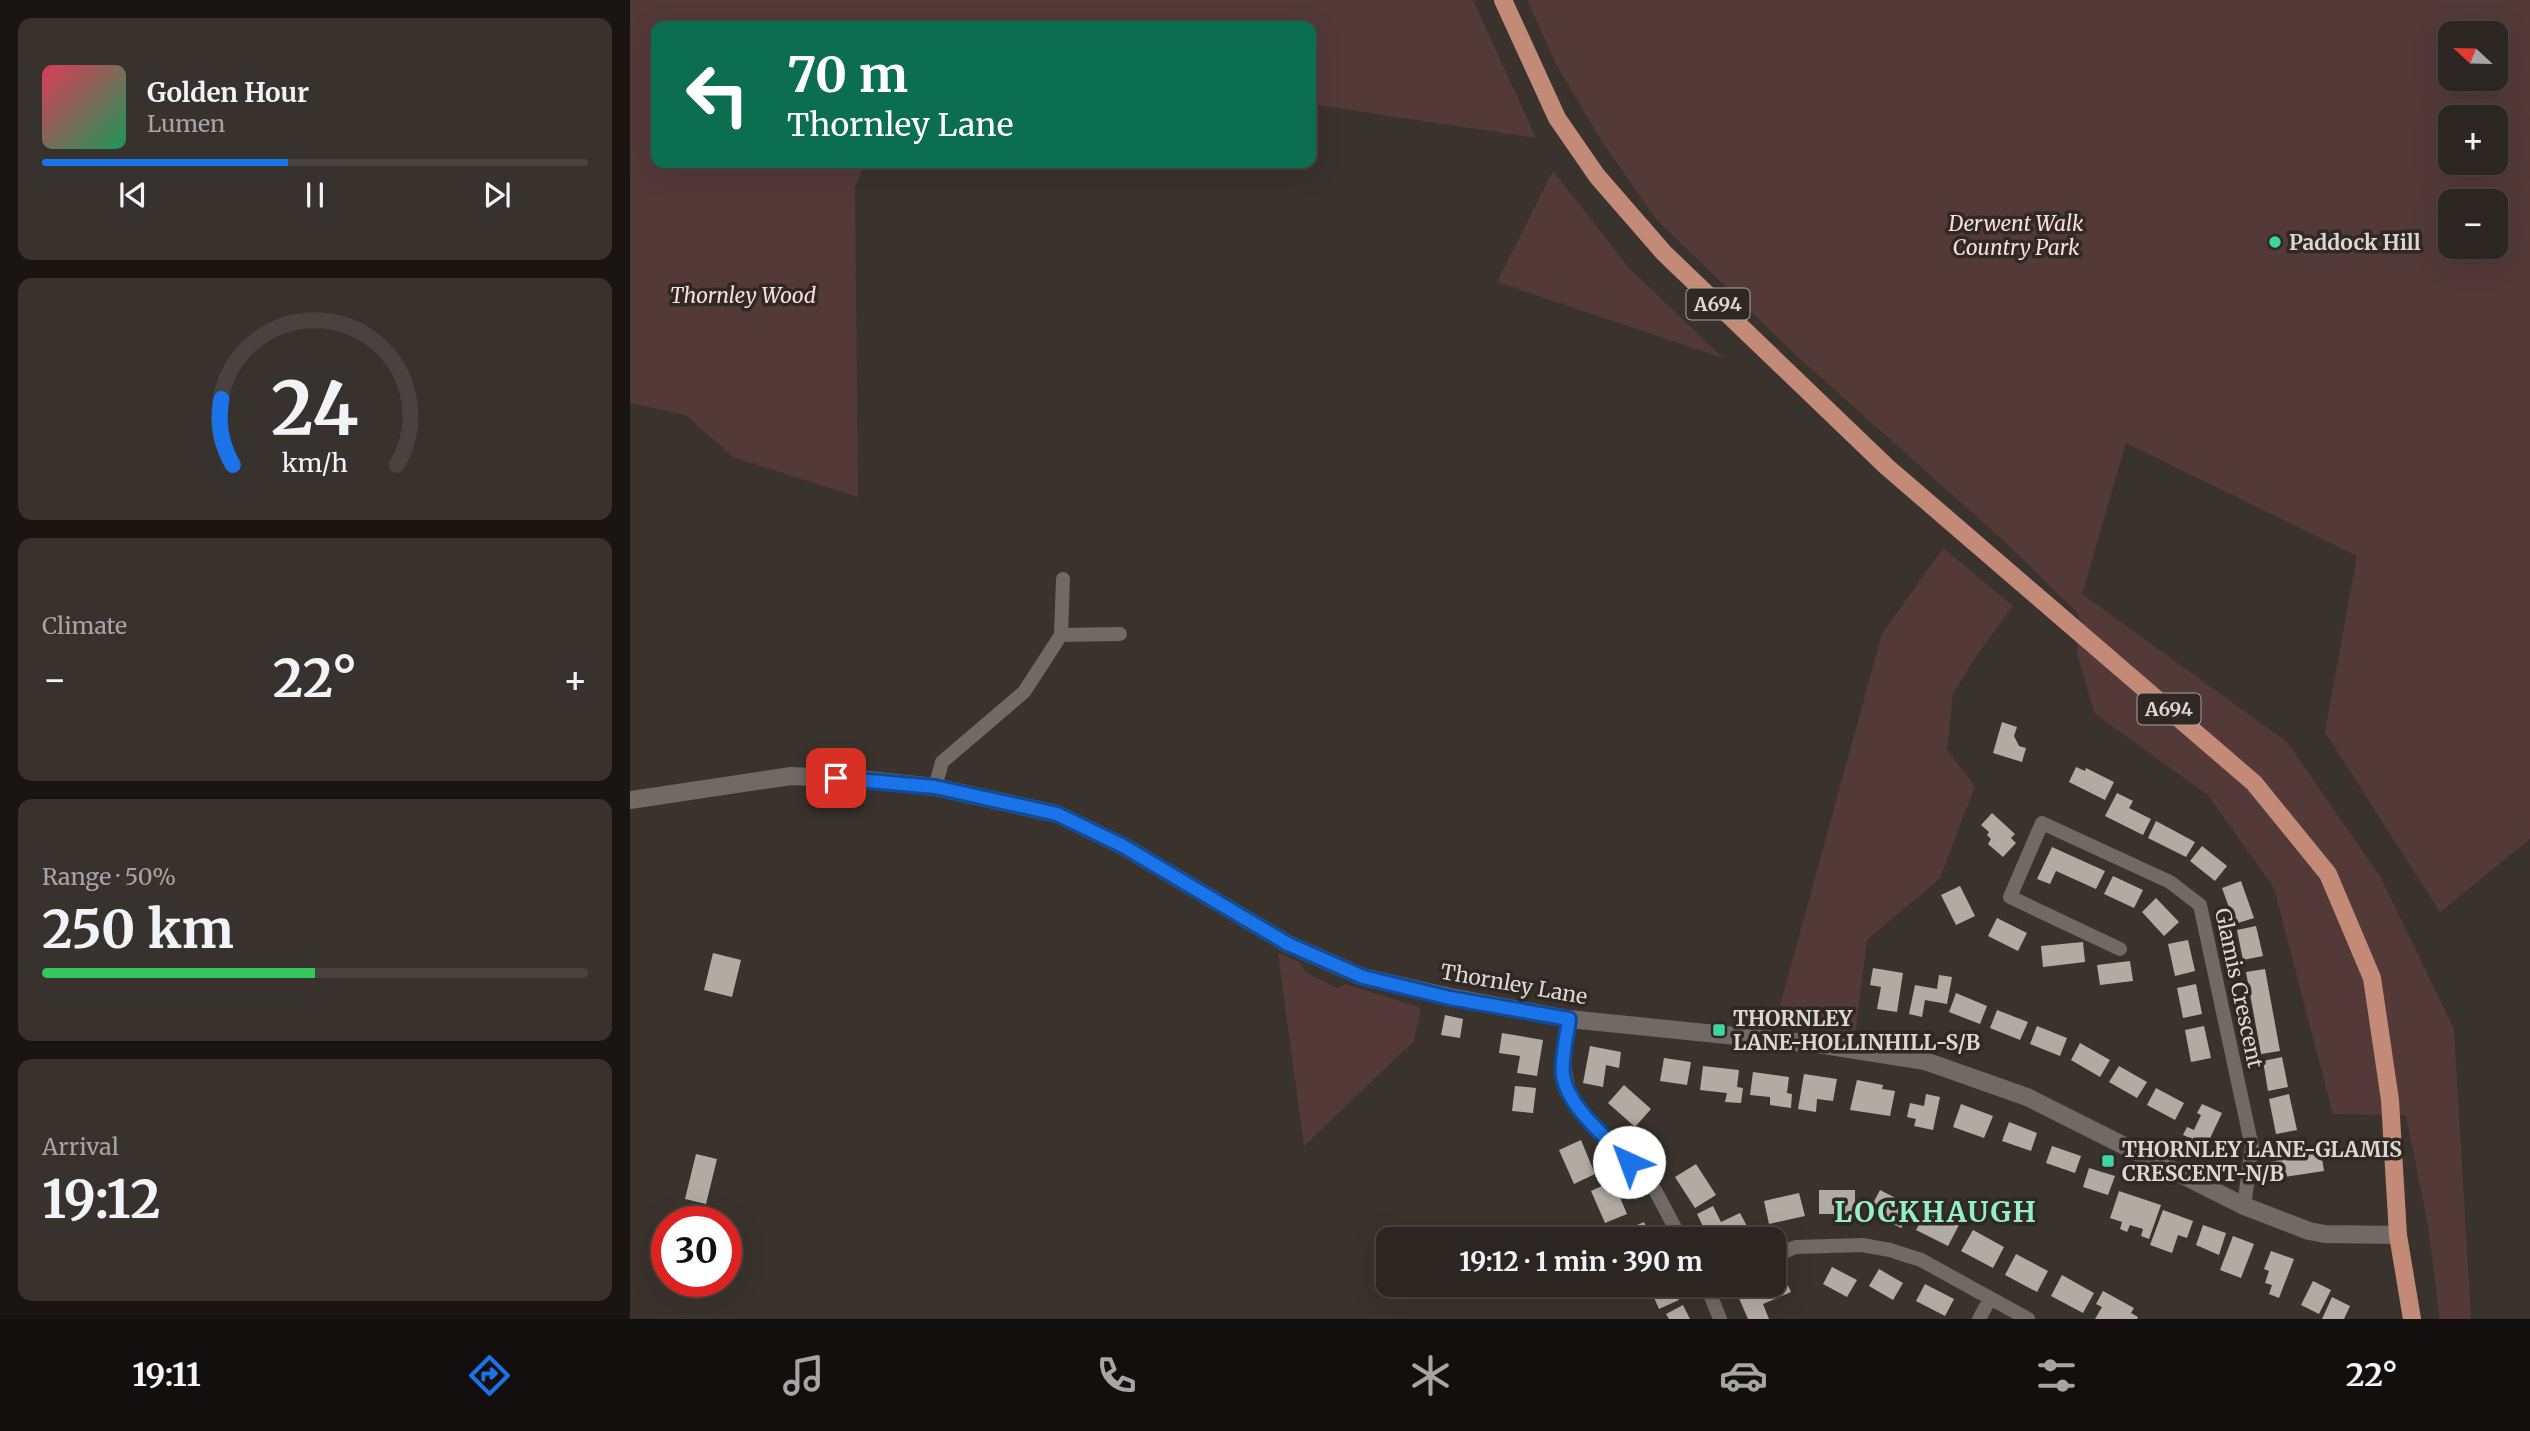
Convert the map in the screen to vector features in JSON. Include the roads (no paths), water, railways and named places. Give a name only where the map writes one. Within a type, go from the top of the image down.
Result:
[{"type":"main road","name":"A694","points":[[1503,0],[1557,118],[1597,176],[1664,253],[1887,467],[2254,783],[2328,874],[2372,978],[2390,1100],[2398,1235],[2412,1319]]},
{"type":"street","points":[[935,787],[942,762],[1024,692],[1061,635],[1063,579]]},
{"type":"street","points":[[1061,635],[1121,635]]},
{"type":"street","name":"Thornley Lane","points":[[630,800],[791,776],[858,779],[935,787],[1057,814],[1123,846],[1288,944],[1363,977],[1450,998],[1569,1019],[1824,1045],[1924,1062],[2027,1097],[2244,1206],[2309,1231],[2325,1234],[2398,1235]]},
{"type":"street","name":"Glamis Crescent","points":[[2120,949],[2010,897],[2042,823],[2170,882],[2200,905],[2252,1147],[2244,1206]]},
{"type":"street","points":[[1569,1019],[1563,1074],[1576,1105],[1655,1190],[1675,1227]]},
{"type":"street","points":[[1786,1251],[1796,1247],[1862,1245],[1890,1250],[1921,1260],[2028,1319]]},
{"type":"street","points":[[1711,1297],[1720,1319]]},
{"type":"street","points":[[1979,1319],[1990,1298]]},
{"type":"place","name":"Paddock Hill","points":[[2275,242]]},
{"type":"place","name":"THORNLEY LANE-HOLLINHILL-S/B","points":[[1719,1030]]},
{"type":"place","name":"THORNLEY LANE-GLAMIS CRESCENT-N/B","points":[[2108,1161]]},
{"type":"district","name":"LOCKHAUGH","points":[[1936,1212]]},
{"type":"park label","name":"Derwent Walk Country Park","points":[[2016,235]]},
{"type":"park label","name":"Thornley Wood","points":[[743,295]]}]
